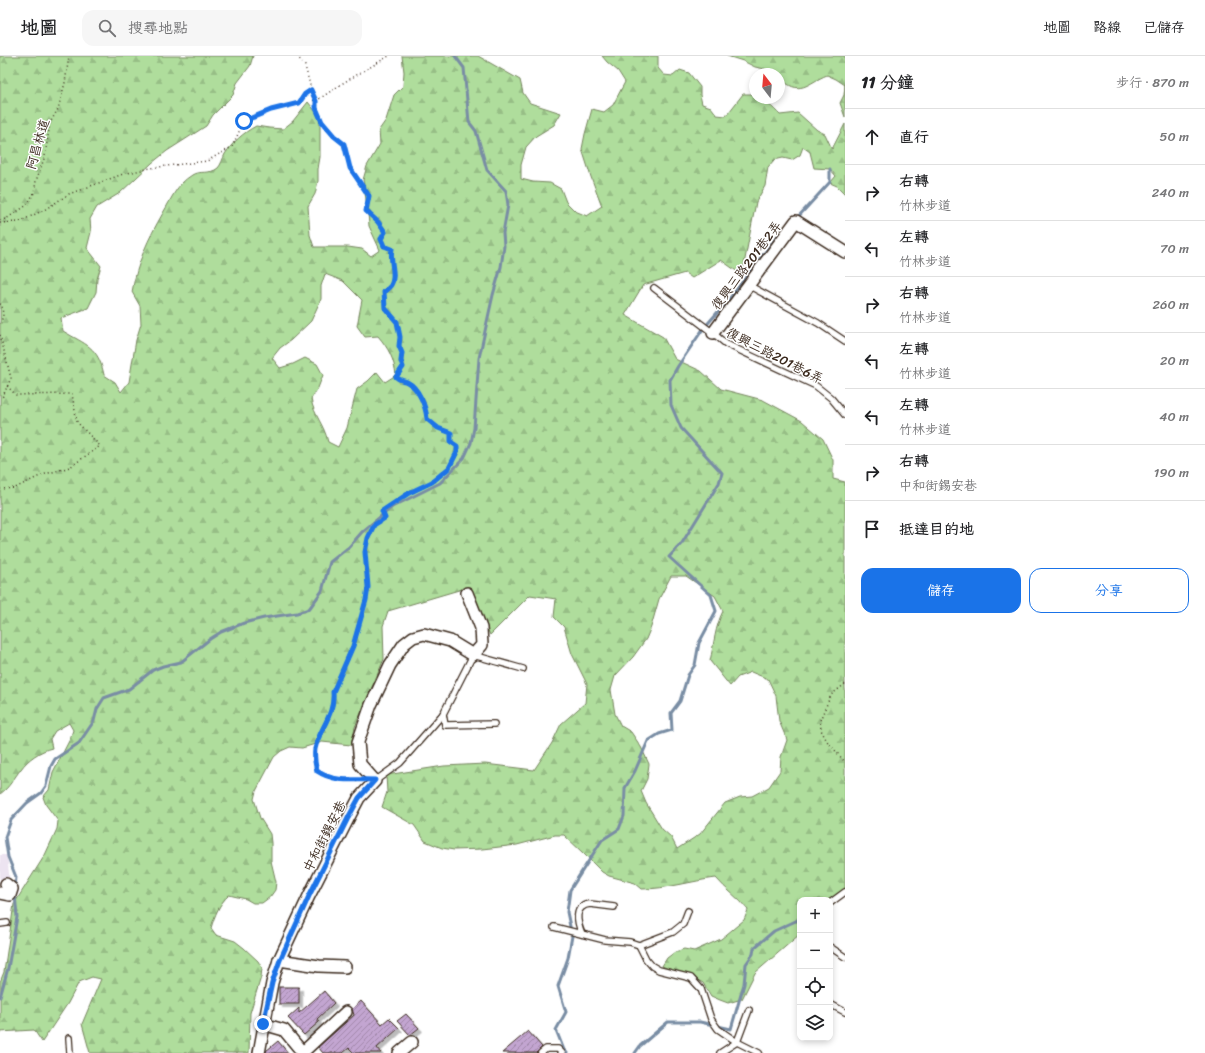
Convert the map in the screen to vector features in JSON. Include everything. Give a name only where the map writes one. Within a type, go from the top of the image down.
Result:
[{"type":"street","name":"復興三路201巷2弄","points":[[713,333],[796,222],[845,252]]},
{"type":"street","points":[[375,780],[360,764],[358,742],[371,705],[390,665],[404,644],[413,637],[424,634],[450,641],[473,655],[482,645],[481,628],[467,594]]},
{"type":"street","name":"中和街錫安巷","points":[[259,1053],[263,1024],[272,983],[280,960],[309,896],[348,818],[359,798],[375,780]]},
{"type":"street","points":[[280,960],[319,966],[345,967]]},
{"type":"street","points":[[263,1024],[284,1030],[303,1053],[346,1012]]},
{"type":"street","points":[[400,1053],[412,1042]]},
{"type":"lane","points":[[748,286],[818,323],[845,341]]},
{"type":"lane","name":"復興三路201巷6弄","points":[[654,288],[726,344],[816,386],[831,398],[845,415]]},
{"type":"lane","points":[[375,780],[400,763],[443,714],[473,655],[523,669]]},
{"type":"lane","points":[[443,714],[445,725],[494,724]]},
{"type":"lane","points":[[833,901],[845,892]]},
{"type":"lane","points":[[582,934],[578,924],[577,914],[580,908],[590,904],[614,907]]},
{"type":"lane","points":[[554,927],[606,940],[630,942],[639,945],[673,932],[683,924],[688,911]]},
{"type":"lane","points":[[0,924],[7,923]]},
{"type":"lane","points":[[639,945],[646,959],[652,966],[659,970],[691,978],[701,989],[711,1019],[718,1029],[737,1042],[759,1053]]},
{"type":"lane","points":[[833,949],[845,957]]},
{"type":"lane","points":[[832,1005],[845,1012]]},
{"type":"lane","points":[[720,1053],[737,1042],[749,1010]]},
{"type":"lane","points":[[69,1038],[70,1053]]},
{"type":"lane","points":[[541,1053],[546,1049],[558,1052]]},
{"type":"path","name":"阿昌林道","points":[[0,220],[27,205],[34,193],[36,181],[45,156],[50,123],[58,109],[65,83],[68,56]]},
{"type":"path","points":[[296,56],[305,66],[311,90],[316,101],[316,108],[322,122],[334,136],[344,144],[350,168],[369,196],[366,211],[378,222],[385,232],[381,239],[384,246],[392,249],[390,256],[393,273],[391,285],[384,292],[385,308],[397,322],[400,337],[399,346],[402,353],[401,361],[403,367],[396,377],[399,380],[409,383],[422,399],[426,408],[427,419],[438,428],[451,433],[451,442],[457,446],[457,452],[449,468],[432,482],[409,493],[382,511],[385,518],[374,525],[368,538],[365,552],[368,587],[366,600],[353,646],[333,692],[334,698],[330,716],[315,748],[314,759],[317,771],[325,776],[339,780],[375,780]]},
{"type":"path","points":[[316,101],[389,56]]},
{"type":"path","points":[[0,223],[19,222],[44,210],[69,194],[123,174],[151,168],[207,161],[232,147],[244,121],[271,110],[299,103],[305,94],[311,90]]},
{"type":"path","points":[[0,304],[2,306],[0,325]]},
{"type":"path","points":[[0,335],[11,378],[3,396],[0,398]]},
{"type":"path","points":[[0,489],[15,488],[42,475],[70,467],[100,446],[78,422],[72,394],[16,395],[7,386]]},
{"type":"path","points":[[845,684],[830,695],[820,720],[822,730],[827,740],[845,762]]},
{"type":"shaded area","points":[[0,855],[7,855],[11,892],[0,890]]},
{"type":"green space","points":[[0,56],[253,56],[250,66],[237,83],[233,95],[213,115],[206,126],[167,151],[120,193],[97,207],[90,219],[91,232],[87,248],[101,266],[97,279],[96,292],[88,308],[61,318],[63,331],[90,347],[98,358],[104,375],[115,382],[121,392],[129,382],[136,340],[141,324],[140,306],[132,292],[134,281],[140,261],[153,232],[178,187],[192,175],[212,171],[218,168],[231,146],[256,126],[283,129],[293,121],[308,102],[320,117],[320,157],[318,181],[315,194],[308,206],[310,235],[314,247],[348,247],[362,249],[371,256],[380,250],[369,226],[363,180],[367,166],[380,144],[379,130],[386,120],[394,95],[403,86],[404,72],[402,56],[478,56],[520,80],[523,93],[530,103],[561,113],[554,125],[536,136],[526,147],[521,165],[521,179],[533,182],[550,183],[561,189],[566,202],[575,211],[587,216],[602,206],[582,149],[592,109],[604,112],[613,105],[625,82],[618,71],[602,56],[658,56],[658,68],[664,75],[673,76],[680,70],[689,73],[700,87],[702,104],[711,107],[717,115],[726,116],[743,94],[749,94],[749,104],[768,104],[780,115],[798,113],[817,130],[825,134],[832,149],[845,124],[845,194],[837,186],[830,183],[836,176],[830,169],[814,168],[810,152],[803,147],[800,155],[792,160],[783,158],[774,160],[768,167],[765,186],[756,202],[742,275],[721,260],[692,278],[685,273],[643,285],[625,315],[663,337],[675,359],[701,371],[721,389],[763,400],[802,421],[823,439],[833,460],[833,479],[845,482],[845,894],[833,905],[833,897],[797,897],[797,937],[755,973],[742,999],[728,1003],[720,1000],[711,996],[703,983],[662,966],[667,958],[675,952],[684,949],[694,951],[721,939],[744,920],[748,910],[716,878],[661,888],[642,889],[635,883],[609,876],[602,872],[564,835],[555,835],[517,845],[482,849],[454,850],[442,848],[425,841],[414,825],[382,807],[387,792],[386,775],[444,766],[485,764],[534,770],[552,743],[561,724],[585,703],[587,684],[572,654],[564,627],[554,617],[556,599],[530,595],[490,635],[469,587],[388,611],[383,626],[384,659],[355,727],[351,745],[322,742],[302,748],[290,747],[281,751],[274,757],[256,791],[254,799],[260,818],[270,834],[271,861],[276,882],[275,890],[270,897],[262,903],[253,903],[246,899],[229,895],[218,910],[211,928],[216,935],[235,941],[244,948],[258,961],[262,968],[261,977],[250,1013],[249,1053],[90,1053],[82,1024],[101,979],[92,977],[79,982],[68,1003],[42,1042],[34,1030],[0,1032],[0,982],[4,972],[14,904],[45,855],[57,829],[58,821],[46,805],[43,797],[49,790],[53,772],[70,739],[73,730],[69,723],[55,731],[50,739],[52,748],[39,753],[27,762],[0,794]],"holes":[[[325,274],[343,281],[362,300],[357,326],[365,337],[378,336],[382,341],[392,359],[396,375],[385,382],[377,372],[357,389],[347,428],[338,447],[328,442],[312,405],[311,399],[318,388],[323,375],[317,364],[305,358],[280,368],[272,358],[280,348],[311,321],[321,299],[321,286]],[[671,576],[686,576],[715,596],[723,611],[716,629],[710,661],[730,686],[738,677],[751,672],[768,679],[776,696],[779,721],[787,740],[781,757],[780,771],[769,787],[752,796],[740,797],[725,803],[700,834],[677,849],[671,837],[662,829],[646,803],[641,791],[647,779],[649,764],[641,747],[631,732],[621,726],[615,714],[611,690],[615,676],[633,657],[646,639],[659,599]]]},
{"type":"green space","points":[[727,56],[845,56],[845,85],[827,75],[809,85],[798,88],[793,87],[785,82],[785,68],[760,68]]},
{"type":"green space","points":[[845,85],[845,117],[840,103],[844,95]]},
{"type":"building","points":[[279,987],[299,987],[299,1004],[279,1004]]},
{"type":"building","points":[[324,991],[334,1003],[317,1019],[319,1022],[304,1035],[288,1018],[299,1008],[299,1013]]},
{"type":"building","points":[[361,1001],[382,1024],[389,1018],[399,1028],[377,1048],[381,1053],[354,1053],[349,1048],[343,1053],[323,1053],[318,1047],[354,1015],[352,1009]]},
{"type":"building","points":[[406,1014],[419,1028],[410,1035],[397,1021]]},
{"type":"building","points":[[528,1031],[542,1047],[536,1053],[502,1053]]},
{"type":"building","points":[[278,1041],[288,1053],[266,1053],[266,1051]]},
{"type":"waterway","points":[[15,889],[16,877],[8,857],[5,837],[11,820],[27,803],[41,793],[46,786],[51,766],[55,759],[79,743],[94,721],[97,709],[104,698],[129,689],[153,670],[181,662],[221,632],[244,623],[264,618],[297,613],[309,609],[322,591],[330,562],[349,547],[362,532],[392,507],[440,483],[464,458],[471,443],[474,428],[479,358],[501,267],[504,246],[503,233],[508,205],[506,191],[487,170],[476,131],[469,122],[464,68],[455,56]]},
{"type":"waterway","points":[[797,218],[830,182],[830,169]]},
{"type":"waterway","points":[[567,1053],[564,1050],[556,1030],[566,1012],[558,986],[568,958],[572,936],[567,912],[570,890],[602,840],[619,829],[624,816],[625,788],[635,771],[648,741],[659,734],[672,730],[671,713],[680,701],[688,675],[695,665],[699,643],[716,611],[711,595],[669,557],[682,543],[719,483],[722,473],[681,428],[671,405],[670,380],[703,329],[730,298],[779,234]]},
{"type":"waterway","points":[[0,997],[8,968],[17,917],[15,894]]},
{"type":"waterway","points":[[635,1053],[640,1046],[668,1022],[700,1022],[731,1029],[744,984],[746,964],[753,954],[754,948],[774,931],[797,920]]},
{"type":"route","points":[[244,121],[271,110],[299,103],[305,94],[311,90],[322,122],[334,136],[344,144],[350,168],[369,196],[366,211],[378,222],[385,232],[381,239],[384,246],[392,249],[390,256],[393,273],[391,285],[384,292],[385,308],[397,322],[400,337],[399,346],[402,353],[401,361],[403,367],[396,377],[399,380],[409,383],[422,399],[426,408],[427,419],[438,428],[451,433],[451,442],[457,446],[457,452],[449,468],[432,482],[409,493],[382,511],[385,518],[374,525],[368,538],[365,552],[368,587],[366,600],[353,646],[333,692],[334,698],[330,716],[315,748],[314,759],[317,771],[325,776],[339,780],[375,780],[359,798],[309,896],[280,960],[272,983],[263,1024]]}]
